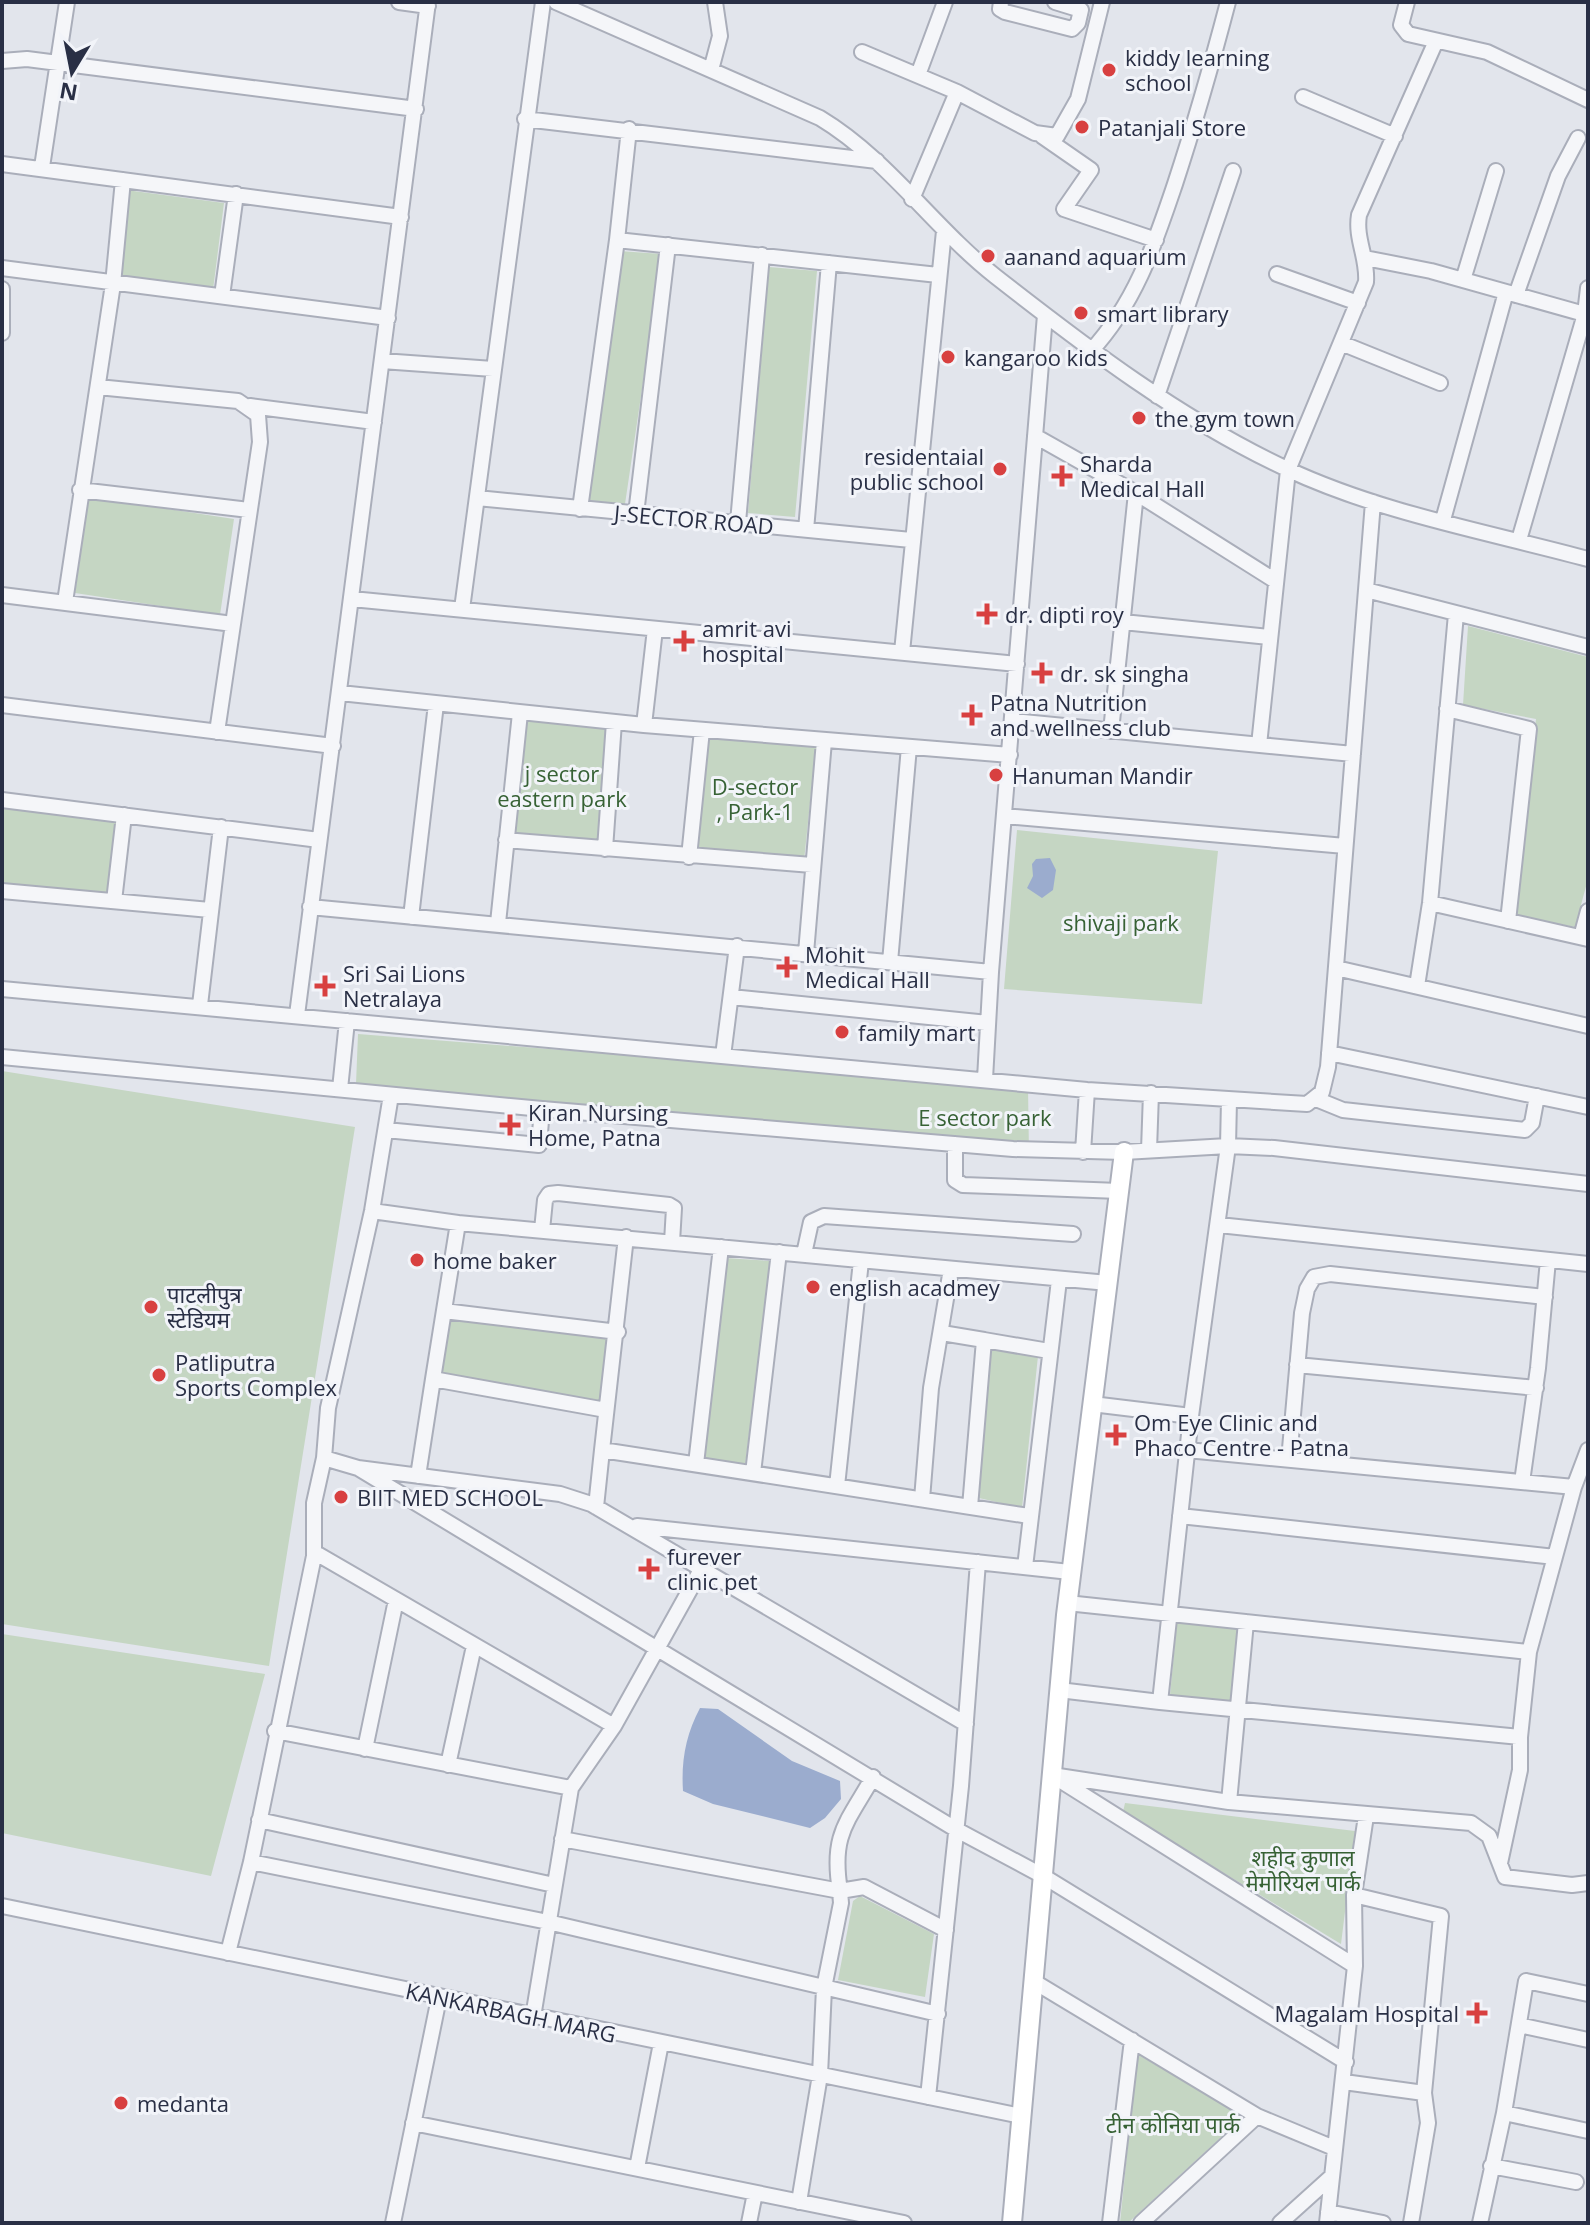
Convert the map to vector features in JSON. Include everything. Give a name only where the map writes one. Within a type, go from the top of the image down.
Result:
[{"type":"street","points":[[42,167],[67,2]]},
{"type":"street","points":[[297,1015],[428,4],[399,2]]},
{"type":"street","points":[[462,609],[543,2]]},
{"type":"street","points":[[556,2],[820,118],[858,143],[944,231],[1091,351],[1157,396],[1288,470],[1373,502],[1588,559]]},
{"type":"street","points":[[711,70],[720,36],[715,2]]},
{"type":"street","points":[[918,75],[945,2]]},
{"type":"street","points":[[1001,2],[1000,9],[1005,12],[1068,30],[1078,23],[1081,10],[1055,2]]},
{"type":"street","points":[[1042,136],[1057,136],[1069,121],[1102,2]]},
{"type":"street","points":[[1091,351],[1128,305],[1156,240],[1205,93],[1228,2]]},
{"type":"street","points":[[1407,2],[1401,20],[1403,30],[1487,52],[1588,100]]},
{"type":"street","points":[[1078,23],[1096,27]]},
{"type":"street","points":[[1259,745],[1288,470],[1366,282],[1365,258],[1358,237],[1359,215],[1436,41]]},
{"type":"street","points":[[862,52],[957,92],[1042,136],[1091,170],[1064,209],[1156,240]]},
{"type":"street","points":[[2,61],[11,58],[58,63],[416,109]]},
{"type":"street","points":[[912,199],[957,92]]},
{"type":"street","points":[[1303,97],[1395,136]]},
{"type":"street","points":[[525,119],[877,161]]},
{"type":"street","points":[[580,509],[629,129]]},
{"type":"street","points":[[1443,520],[1511,293],[1558,176],[1578,138]]},
{"type":"street","points":[[2,164],[401,217]]},
{"type":"street","points":[[1157,396],[1233,171]]},
{"type":"street","points":[[1463,280],[1496,171]]},
{"type":"street","points":[[65,602],[113,284],[123,180]]},
{"type":"street","points":[[222,296],[236,194]]},
{"type":"street","points":[[902,652],[944,231]]},
{"type":"street","points":[[617,240],[938,275]]},
{"type":"street","points":[[636,514],[668,245]]},
{"type":"street","points":[[738,522],[762,255]]},
{"type":"street","points":[[1365,258],[1463,280],[1586,314]]},
{"type":"street","points":[[806,530],[829,263]]},
{"type":"street","points":[[2,268],[388,318]]},
{"type":"street","points":[[1277,274],[1358,303]]},
{"type":"street","points":[[1519,540],[1586,314],[1588,288]]},
{"type":"street","points":[[2,289],[2,333]]},
{"type":"street","points":[[985,1079],[1045,315]]},
{"type":"street","points":[[1341,343],[1440,383]]},
{"type":"street","points":[[382,361],[493,369]]},
{"type":"street","points":[[98,387],[220,398],[250,406],[374,422]]},
{"type":"street","points":[[217,732],[260,425],[250,406]]},
{"type":"street","points":[[1035,436],[1136,493],[1274,580]]},
{"type":"street","points":[[80,490],[249,510]]},
{"type":"street","points":[[1111,731],[1136,493]]},
{"type":"street","name":"J-SECTOR ROAD","points":[[477,498],[911,540]]},
{"type":"street","points":[[1316,1099],[1326,1084],[1329,1053],[1373,502]]},
{"type":"street","points":[[1366,590],[1588,647]]},
{"type":"street","points":[[2,595],[233,624]]},
{"type":"street","points":[[352,599],[1017,664]]},
{"type":"street","points":[[1417,986],[1430,903],[1456,614]]},
{"type":"street","points":[[1123,622],[1269,637]]},
{"type":"street","points":[[644,725],[655,629]]},
{"type":"street","points":[[340,693],[644,725],[1010,755]]},
{"type":"street","points":[[411,917],[436,704]]},
{"type":"street","points":[[2,705],[333,746]]},
{"type":"street","points":[[1447,709],[1529,729],[1508,921]]},
{"type":"street","points":[[498,923],[520,713]]},
{"type":"street","points":[[1013,721],[1353,754]]},
{"type":"street","points":[[605,849],[614,722]]},
{"type":"street","points":[[689,857],[702,730]]},
{"type":"street","points":[[806,953],[824,741]]},
{"type":"street","points":[[890,962],[909,747]]},
{"type":"street","points":[[2,800],[319,840]]},
{"type":"street","points":[[114,901],[124,815]]},
{"type":"street","points":[[1004,816],[1345,846]]},
{"type":"street","points":[[200,1005],[221,827]]},
{"type":"street","points":[[506,840],[812,865]]},
{"type":"street","points":[[2,891],[210,910]]},
{"type":"street","points":[[1430,903],[1584,938],[1588,911]]},
{"type":"street","points":[[310,907],[991,972]]},
{"type":"street","points":[[723,1056],[737,946]]},
{"type":"street","points":[[1336,968],[1588,1026]]},
{"type":"street","points":[[2,989],[200,1005],[1087,1090],[1296,1105],[1316,1099],[1343,1110],[1525,1130],[1532,1123],[1537,1096]]},
{"type":"street","points":[[731,997],[988,1023]]},
{"type":"street","points":[[340,1089],[347,1021]]},
{"type":"street","points":[[1329,1053],[1588,1107]]},
{"type":"street","points":[[2,1057],[542,1109],[955,1144],[1083,1152],[1228,1146],[1415,1162],[1588,1184]]},
{"type":"street","points":[[1083,1152],[1087,1090]]},
{"type":"street","points":[[1149,1150],[1151,1093]]},
{"type":"street","points":[[228,1953],[251,1862],[275,1731],[314,1552],[314,1503],[324,1458],[328,1408],[372,1211],[391,1095]]},
{"type":"street","points":[[1160,1702],[1191,1416],[1219,1225],[1228,1146],[1229,1100]]},
{"type":"street","points":[[386,1130],[539,1145],[542,1109]]},
{"type":"street","points":[[955,1144],[955,1180],[963,1185],[1119,1191]]},
{"type":"street","points":[[1012,2223],[1070,1572],[1124,1152]]},
{"type":"street","points":[[542,1230],[545,1200],[549,1194],[558,1193],[669,1205],[674,1208],[672,1242]]},
{"type":"street","points":[[372,1211],[458,1223],[1108,1283]]},
{"type":"street","points":[[804,1254],[811,1222],[824,1216],[1073,1234]]},
{"type":"street","points":[[418,1476],[458,1223]]},
{"type":"street","points":[[1219,1225],[1588,1264]]},
{"type":"street","points":[[596,1507],[618,1332],[626,1237]]},
{"type":"street","points":[[696,1464],[721,1247]]},
{"type":"street","points":[[753,1473],[779,1252]]},
{"type":"street","points":[[1522,1482],[1536,1388],[1548,1260]]},
{"type":"street","points":[[837,1486],[861,1261]]},
{"type":"street","points":[[922,1499],[931,1388],[951,1269]]},
{"type":"street","points":[[1289,1460],[1307,1289],[1310,1282],[1321,1274],[1545,1297]]},
{"type":"street","points":[[1025,1567],[1059,1280]]},
{"type":"street","points":[[444,1311],[618,1332]]},
{"type":"street","points":[[942,1333],[1049,1351]]},
{"type":"street","points":[[970,1507],[984,1340]]},
{"type":"street","points":[[1297,1365],[1536,1388]]},
{"type":"street","points":[[433,1379],[606,1410]]},
{"type":"street","points":[[1092,1404],[1191,1416]]},
{"type":"street","points":[[602,1450],[1029,1516]]},
{"type":"street","points":[[1187,1450],[1574,1487]]},
{"type":"street","points":[[1499,1868],[1520,1770],[1520,1737],[1529,1652],[1574,1487],[1588,1450]]},
{"type":"street","points":[[324,1458],[358,1468],[560,1494],[596,1507],[966,1724]]},
{"type":"street","points":[[358,1468],[957,1830],[1043,1876],[1346,2062]]},
{"type":"street","points":[[1180,1516],[1555,1557]]},
{"type":"street","points":[[630,1526],[1070,1572]]},
{"type":"street","points":[[314,1552],[614,1726]]},
{"type":"street","points":[[928,2097],[957,1830],[978,1562]]},
{"type":"street","points":[[533,2017],[571,1788],[614,1726],[702,1568]]},
{"type":"street","points":[[365,1749],[396,1600]]},
{"type":"street","points":[[1067,1603],[1529,1652]]},
{"type":"street","points":[[1229,1802],[1246,1622]]},
{"type":"street","points":[[448,1765],[474,1646]]},
{"type":"street","points":[[1059,1690],[1236,1711],[1520,1737]]},
{"type":"street","points":[[275,1731],[571,1788]]},
{"type":"street","points":[[1052,1775],[1229,1802],[1471,1823],[1489,1836],[1505,1877],[1572,1885],[1588,1883]]},
{"type":"street","points":[[1052,1775],[1355,1966]]},
{"type":"street","points":[[799,2202],[820,2075],[824,1988],[841,1903],[835,1858],[838,1840],[873,1777]]},
{"type":"street","points":[[1366,1816],[1354,1895],[1355,1966],[1327,2217],[1383,2223]]},
{"type":"street","points":[[259,1820],[554,1885]]},
{"type":"street","points":[[562,1839],[840,1891],[864,1887],[946,1930]]},
{"type":"street","points":[[251,1862],[548,1922],[938,2014]]},
{"type":"street","points":[[1354,1895],[1441,1916],[1424,2093],[1428,2123],[1411,2223]]},
{"type":"street","name":"KANKARBAGH MARG","points":[[2,1906],[1021,2116]]},
{"type":"street","points":[[1033,1981],[1257,2116],[1334,2148]]},
{"type":"street","points":[[1480,2223],[1504,2113],[1526,1981],[1588,1994]]},
{"type":"street","points":[[393,2223],[439,1998]]},
{"type":"street","points":[[1519,2025],[1588,2040]]},
{"type":"street","points":[[1110,2223],[1132,2040]]},
{"type":"street","points":[[637,2168],[661,2043]]},
{"type":"street","points":[[1344,2082],[1424,2093]]},
{"type":"street","points":[[1504,2113],[1588,2131]]},
{"type":"street","points":[[1141,2223],[1257,2116]]},
{"type":"street","points":[[413,2123],[904,2223]]},
{"type":"street","points":[[1491,2166],[1576,2182]]},
{"type":"street","points":[[1280,2223],[1331,2177]]},
{"type":"street","points":[[749,2223],[755,2193]]},
{"type":"green space","points":[[126,190],[224,203],[213,290],[113,280]]},
{"type":"green space","points":[[619,251],[662,254],[625,504],[586,500]]},
{"type":"green space","points":[[769,267],[817,271],[795,517],[748,513]]},
{"type":"green space","points":[[89,497],[234,519],[220,615],[75,593]]},
{"type":"green space","points":[[1468,626],[1588,657],[1588,879],[1575,927],[1514,915],[1536,719],[1463,705]]},
{"type":"green space","name":"j sector eastern park","points":[[527,720],[607,726],[598,848],[513,839]]},
{"type":"green space","name":"D-sector , Park-1","points":[[706,736],[820,747],[815,754],[804,861],[695,850]]},
{"type":"green space","points":[[2,803],[119,818],[111,897],[2,888]]},
{"type":"green space","name":"shivaji park","points":[[1017,830],[1218,851],[1202,1004],[1004,989]]},
{"type":"green space","name":"E sector park","points":[[358,1034],[1028,1087],[1029,1155],[356,1084]]},
{"type":"green space","name":"Patliputra Sports Complex","points":[[2,1071],[355,1127],[269,1666],[2,1624]]},
{"type":"green space","points":[[725,1258],[771,1261],[745,1465],[702,1457]]},
{"type":"green space","points":[[448,1317],[609,1337],[600,1403],[440,1372]]},
{"type":"green space","points":[[988,1347],[1038,1356],[1022,1508],[979,1498]]},
{"type":"green space","points":[[1177,1622],[1239,1628],[1231,1701],[1170,1695]]},
{"type":"green space","points":[[2,1634],[265,1674],[211,1876],[2,1833]]},
{"type":"green space","name":"शहीद कुणाल मेमोरियल पार्क","points":[[1125,1803],[1355,1831],[1341,1944],[1123,1812]]},
{"type":"green space","points":[[860,1896],[934,1934],[925,1997],[838,1980],[853,1901]]},
{"type":"green space","name":"टीन कोनिया पार्क","points":[[1137,2054],[1244,2116],[1128,2223],[1120,2223]]},
{"type":"water","points":[[1050,858],[1056,870],[1053,890],[1042,898],[1027,888],[1033,876],[1032,864],[1036,859]]},
{"type":"water","points":[[700,1708],[718,1709],[792,1761],[840,1781],[841,1799],[825,1818],[810,1828],[713,1804],[683,1791],[686,1748]]},
{"type":"place","name":"kiddy learning school","points":[[1109,70]]},
{"type":"place","name":"Patanjali Store","points":[[1082,127]]},
{"type":"place","name":"aanand aquarium","points":[[988,256]]},
{"type":"place","name":"smart library","points":[[1081,313]]},
{"type":"place","name":"kangaroo kids","points":[[948,357]]},
{"type":"place","name":"the gym town","points":[[1139,418]]},
{"type":"place","name":"residentaial public school","points":[[1000,469]]},
{"type":"place","name":"Sharda Medical Hall","points":[[1062,476]]},
{"type":"place","name":"dr. dipti roy","points":[[987,614]]},
{"type":"place","name":"amrit avi hospital","points":[[684,641]]},
{"type":"place","name":"dr. sk singha","points":[[1042,673]]},
{"type":"place","name":"Patna Nutrition and wellness club","points":[[972,715]]},
{"type":"place","name":"Hanuman Mandir","points":[[996,775]]},
{"type":"place","name":"Mohit Medical Hall","points":[[787,967]]},
{"type":"place","name":"Sri Sai Lions Netralaya","points":[[325,986]]},
{"type":"place","name":"family mart","points":[[842,1032]]},
{"type":"place","name":"Kiran Nursing Home, Patna","points":[[510,1125]]},
{"type":"place","name":"home baker","points":[[417,1260]]},
{"type":"place","name":"english acadmey","points":[[813,1287]]},
{"type":"place","name":"पाटलीपुत्र स्टेडियम","points":[[151,1307]]},
{"type":"place","name":"Patliputra Sports Complex","points":[[159,1375]]},
{"type":"place","name":"Om Eye Clinic and Phaco Centre - Patna","points":[[1116,1435]]},
{"type":"place","name":"BIIT MED SCHOOL","points":[[341,1497]]},
{"type":"place","name":"furever clinic pet","points":[[649,1569]]},
{"type":"place","name":"Magalam Hospital","points":[[1477,2013]]},
{"type":"place","name":"medanta","points":[[121,2103]]}]
